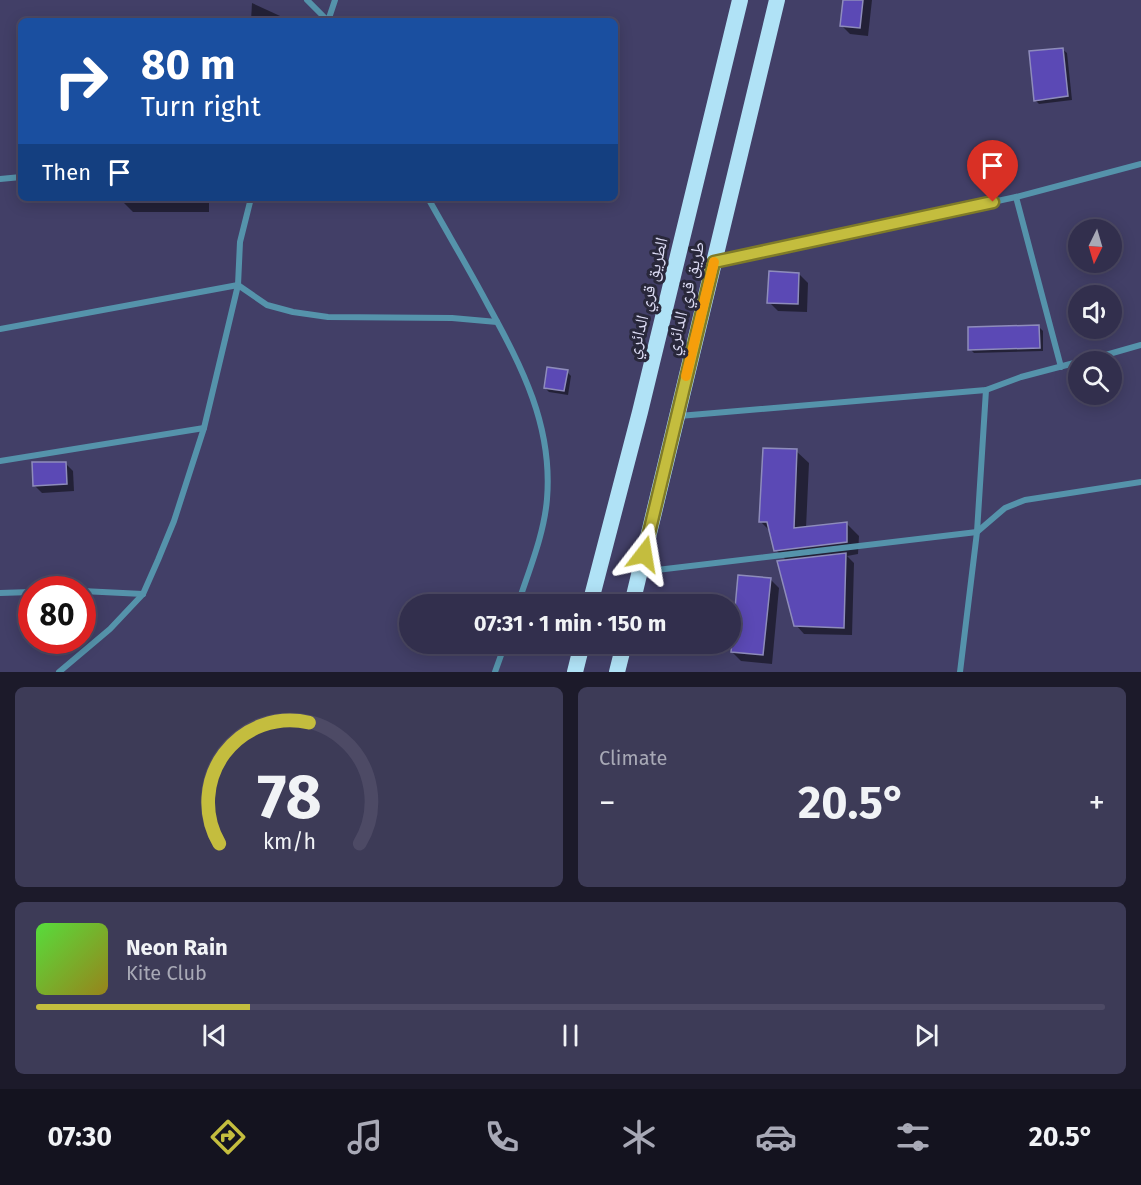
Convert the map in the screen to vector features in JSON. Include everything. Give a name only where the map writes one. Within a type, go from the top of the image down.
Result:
[{"type":"highway","name":"الطريق قري الدائري","points":[[592,594],[740,0]]},
{"type":"highway","name":"طريق قري الدائري","points":[[634,594],[777,0]]},
{"type":"highway","points":[[575,672],[580,654]]},
{"type":"highway","points":[[617,672],[622,654]]},
{"type":"street","points":[[307,0],[325,18]]},
{"type":"street","points":[[329,18],[335,0]]},
{"type":"street","points":[[714,262],[1016,197],[1141,164]]},
{"type":"street","points":[[0,179],[18,177]]},
{"type":"street","points":[[1016,197],[1061,367]]},
{"type":"street","points":[[59,672],[110,629],[143,594],[174,521],[204,428],[238,285],[240,242],[250,201]]},
{"type":"street","points":[[430,201],[497,322],[531,391],[542,428],[548,466],[547,500],[538,544],[521,594]]},
{"type":"street","points":[[0,329],[238,285],[267,305],[293,312],[328,317],[452,318],[497,322]]},
{"type":"street","points":[[1119,351],[1141,345]]},
{"type":"street","points":[[676,416],[986,390],[1021,377],[1068,365]]},
{"type":"street","points":[[960,672],[977,532],[986,390]]},
{"type":"street","points":[[0,461],[204,428]]},
{"type":"street","points":[[640,572],[977,532],[1005,508],[1025,500],[1141,482]]},
{"type":"street","points":[[0,593],[18,592]]},
{"type":"street","points":[[96,592],[143,594]]},
{"type":"street","points":[[495,672],[501,654]]},
{"type":"building","points":[[843,0],[863,0],[860,28],[840,26]]},
{"type":"building","points":[[1063,48],[1068,96],[1034,101],[1029,51]]},
{"type":"building","points":[[769,271],[799,273],[798,304],[767,303]]},
{"type":"building","points":[[1039,325],[1040,348],[968,350],[968,327]]},
{"type":"building","points":[[547,367],[568,370],[564,391],[544,388]]},
{"type":"building","points":[[763,448],[797,449],[794,528],[847,522],[847,542],[774,551],[767,522],[759,522]]},
{"type":"building","points":[[32,462],[66,462],[67,484],[33,486]]},
{"type":"building","points":[[846,553],[844,628],[794,626],[777,561]]},
{"type":"building","points":[[738,575],[771,578],[763,655],[741,653],[741,594],[736,594]]},
{"type":"slow traffic","points":[[686,376],[714,262]]},
{"type":"route","points":[[644,554],[714,262],[993,202]]}]
